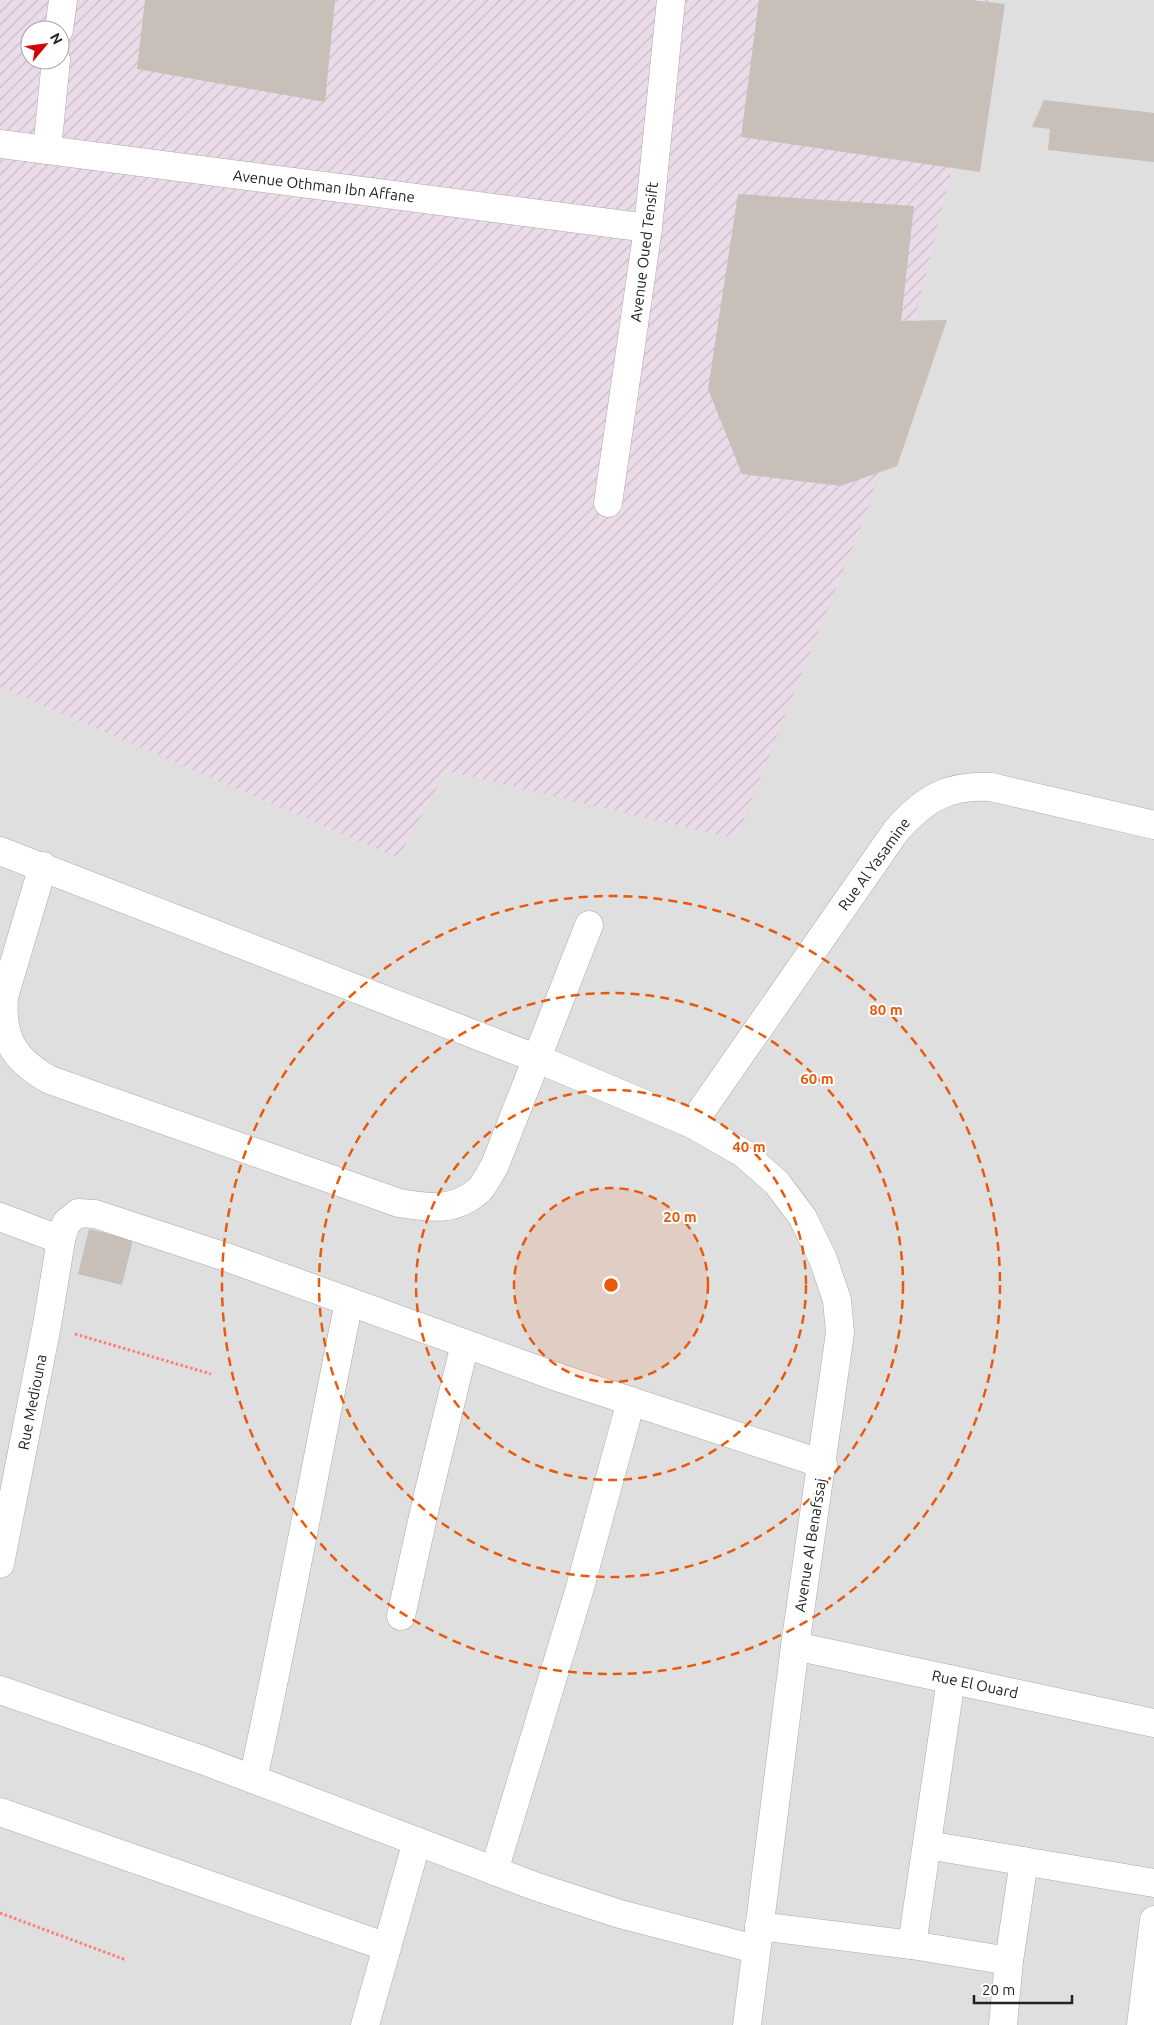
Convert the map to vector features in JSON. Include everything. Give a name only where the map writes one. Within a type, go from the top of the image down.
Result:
[{"type":"street","points":[[60,20],[63,0]]},
{"type":"street","name":"Avenue Oued Tensift","points":[[608,503],[648,228],[671,0]]},
{"type":"street","points":[[46,150],[55,70]]},
{"type":"street","name":"Avenue Othman Ibn Affane","points":[[0,144],[648,228]]},
{"type":"street","name":"Rue Al Yasamine","points":[[692,1124],[896,831],[911,814],[930,801],[949,790],[970,785],[991,787],[1154,825]]},
{"type":"street","name":"Avenue Al Benafssaj","points":[[0,851],[43,866],[538,1059],[692,1124],[742,1153],[777,1184],[803,1218],[823,1259],[837,1300],[840,1333],[823,1464],[795,1646],[747,2025]]},
{"type":"street","points":[[43,866],[4,997],[3,1016],[12,1048],[22,1061],[34,1071],[50,1080],[399,1203],[424,1207],[445,1207],[464,1202],[481,1188],[495,1165],[590,926]]},
{"type":"street","name":"Rue Mediouna","points":[[0,1564],[9,1473],[47,1325],[61,1240],[66,1223],[71,1217],[78,1213],[95,1214],[229,1258],[348,1302]]},
{"type":"street","points":[[0,1217],[61,1240]]},
{"type":"street","points":[[253,1779],[284,1641],[321,1436],[348,1302],[631,1401],[823,1464]]},
{"type":"street","points":[[401,1616],[426,1499],[465,1344]]},
{"type":"street","points":[[494,1871],[578,1591],[631,1401]]},
{"type":"street","name":"Rue El Ouard","points":[[795,1646],[1154,1723]]},
{"type":"street","points":[[912,1945],[951,1679]]},
{"type":"street","points":[[0,1690],[253,1779],[536,1887],[620,1914],[757,1937],[912,1945],[1009,1961]]},
{"type":"street","points":[[0,1812],[387,1947]]},
{"type":"street","points":[[365,2025],[417,1841]]},
{"type":"street","points":[[927,1844],[1154,1883]]},
{"type":"street","points":[[1003,2025],[1009,1961],[1024,1861]]},
{"type":"street","points":[[1141,2025],[1154,1920]]},
{"type":"path","points":[[47,1325],[211,1374]]},
{"type":"path","points":[[0,1914],[126,1960]]},
{"type":"shaded area","points":[[0,0],[1154,0],[1154,2025],[0,2025]]},
{"type":"shaded area","points":[[0,0],[993,0],[870,503],[736,839],[446,771],[398,858],[0,687]]},
{"type":"building","points":[[145,0],[335,0],[325,102],[137,69]]},
{"type":"building","points":[[759,0],[971,0],[1005,4],[980,172],[741,137]]},
{"type":"building","points":[[1044,100],[1154,113],[1154,162],[1048,150],[1050,129],[1032,127]]},
{"type":"building","points":[[738,194],[914,206],[901,321],[947,320],[897,466],[841,486],[742,474],[708,389]]},
{"type":"building","points":[[89,1229],[133,1240],[122,1285],[78,1274]]}]
